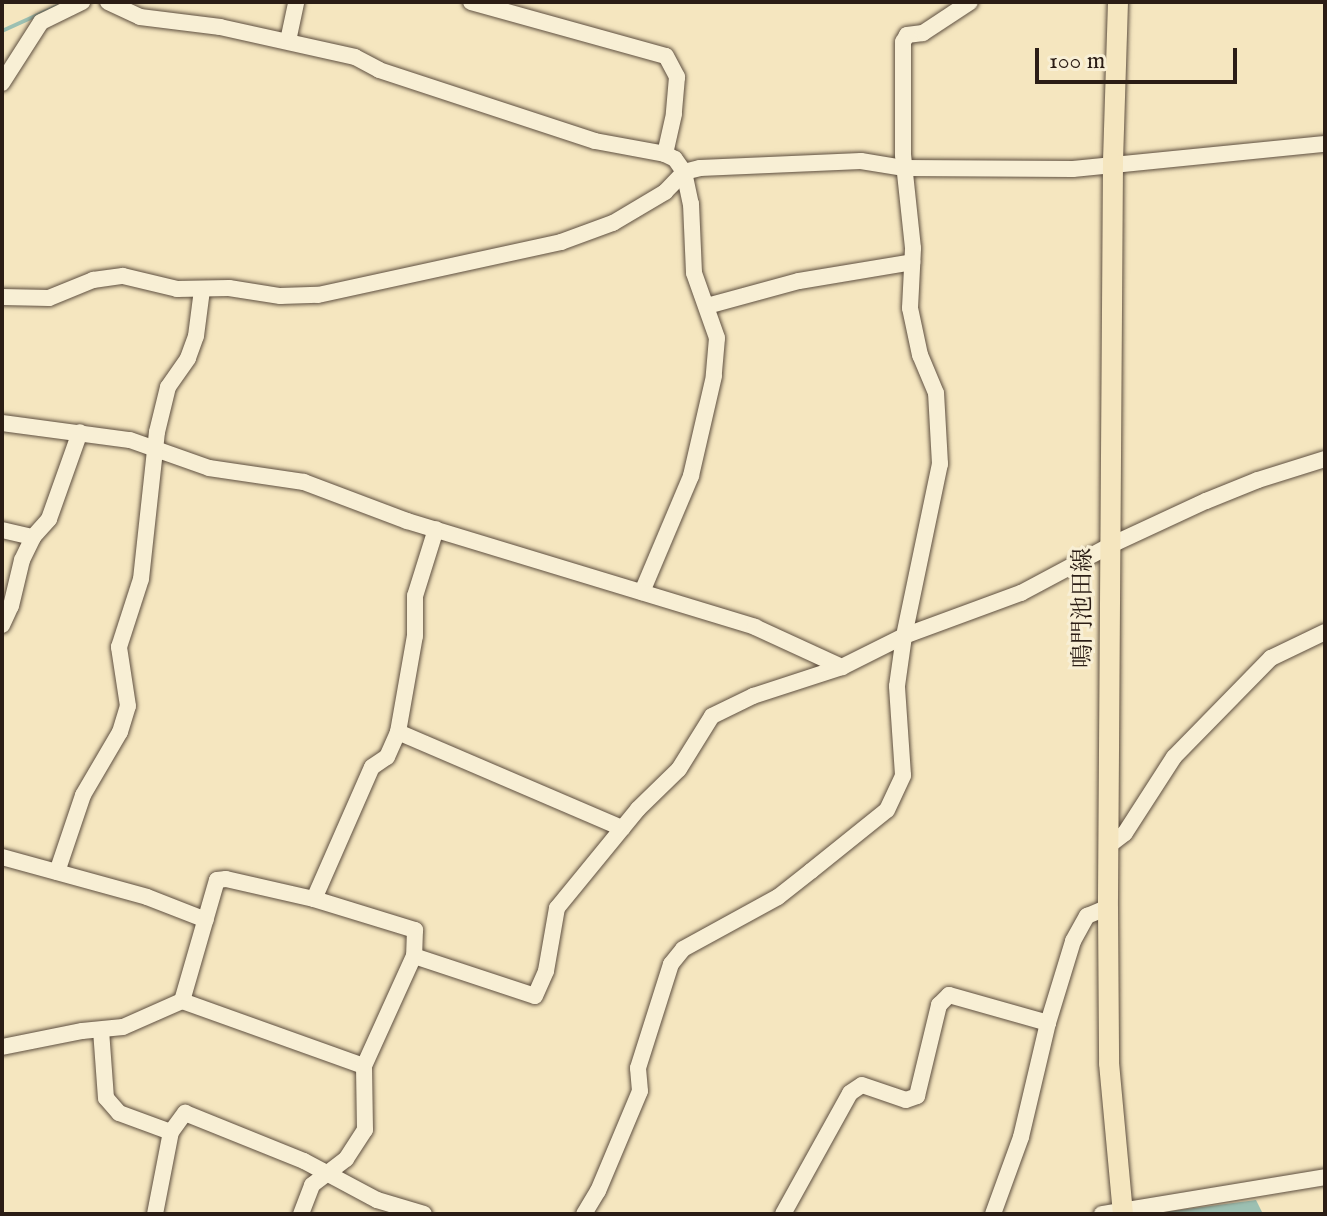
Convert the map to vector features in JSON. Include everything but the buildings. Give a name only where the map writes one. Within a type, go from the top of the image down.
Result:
[{"type":"main road","name":"鳴門池田線","points":[[1118,2],[1113,163],[1108,907],[1109,1063],[1123,1212]]},
{"type":"street","points":[[2,83],[41,22],[82,2]]},
{"type":"street","points":[[108,2],[140,17],[288,41],[355,57],[379,70],[595,141],[665,154],[675,159],[684,172],[691,204],[694,273],[717,338],[701,441],[691,476],[642,592]]},
{"type":"street","points":[[288,41],[296,2]]},
{"type":"street","points":[[471,2],[666,56],[677,77],[674,114],[665,154]]},
{"type":"street","points":[[584,1214],[598,1191],[640,1091],[638,1068],[671,964],[683,949],[778,897],[887,810],[903,775],[897,713],[904,636],[940,464],[936,393],[920,355],[910,308],[912,262],[904,168],[903,42],[907,35],[923,33],[970,2]]},
{"type":"street","points":[[2,297],[49,298],[93,280],[123,276],[177,289],[229,288],[280,296],[318,295],[453,264],[512,254],[613,223],[665,192],[684,172],[700,168],[861,161],[904,168],[1073,169],[1325,144]]},
{"type":"street","points":[[707,306],[799,281],[912,262]]},
{"type":"street","points":[[57,872],[83,795],[120,732],[128,706],[119,647],[141,579],[155,449],[168,387],[188,358],[196,336],[202,290]]},
{"type":"street","points":[[2,423],[80,432],[155,449],[209,468],[304,482],[436,529],[755,627],[842,667]]},
{"type":"street","points":[[2,625],[33,537],[49,519],[80,432]]},
{"type":"street","points":[[414,956],[535,996],[546,971],[557,908],[622,828],[679,769],[712,716],[753,696],[842,667],[904,636],[1021,593],[1111,545],[1258,480],[1325,459]]},
{"type":"street","points":[[314,899],[372,767],[387,757],[398,732],[415,636],[415,596],[436,529]]},
{"type":"street","points":[[2,530],[33,537]]},
{"type":"street","points":[[1108,846],[1125,833],[1174,757],[1271,658],[1325,632]]},
{"type":"street","points":[[398,732],[622,828]]},
{"type":"street","points":[[2,857],[147,897],[206,920]]},
{"type":"street","points":[[182,1001],[217,880],[226,879],[314,899],[415,930],[414,956],[364,1066],[365,1130],[359,1144],[312,1185],[301,1214]]},
{"type":"street","points":[[993,1214],[1021,1137],[1048,1023],[1073,941],[1087,916],[1108,907]]},
{"type":"street","points":[[783,1214],[850,1093],[862,1085],[906,1100],[917,1096],[939,1005],[949,995],[1048,1023]]},
{"type":"street","points":[[2,1047],[123,1027],[182,1001],[364,1066]]},
{"type":"street","points":[[101,1030],[106,1098],[119,1113],[171,1132]]},
{"type":"street","points":[[155,1214],[171,1132],[185,1113],[304,1161],[377,1200],[424,1214]]},
{"type":"street","points":[[1102,1214],[1325,1177]]},
{"type":"shaded area","points":[[1256,1200],[1263,1214],[1149,1214]]},
{"type":"waterway","points":[[2,31],[57,6]]}]
